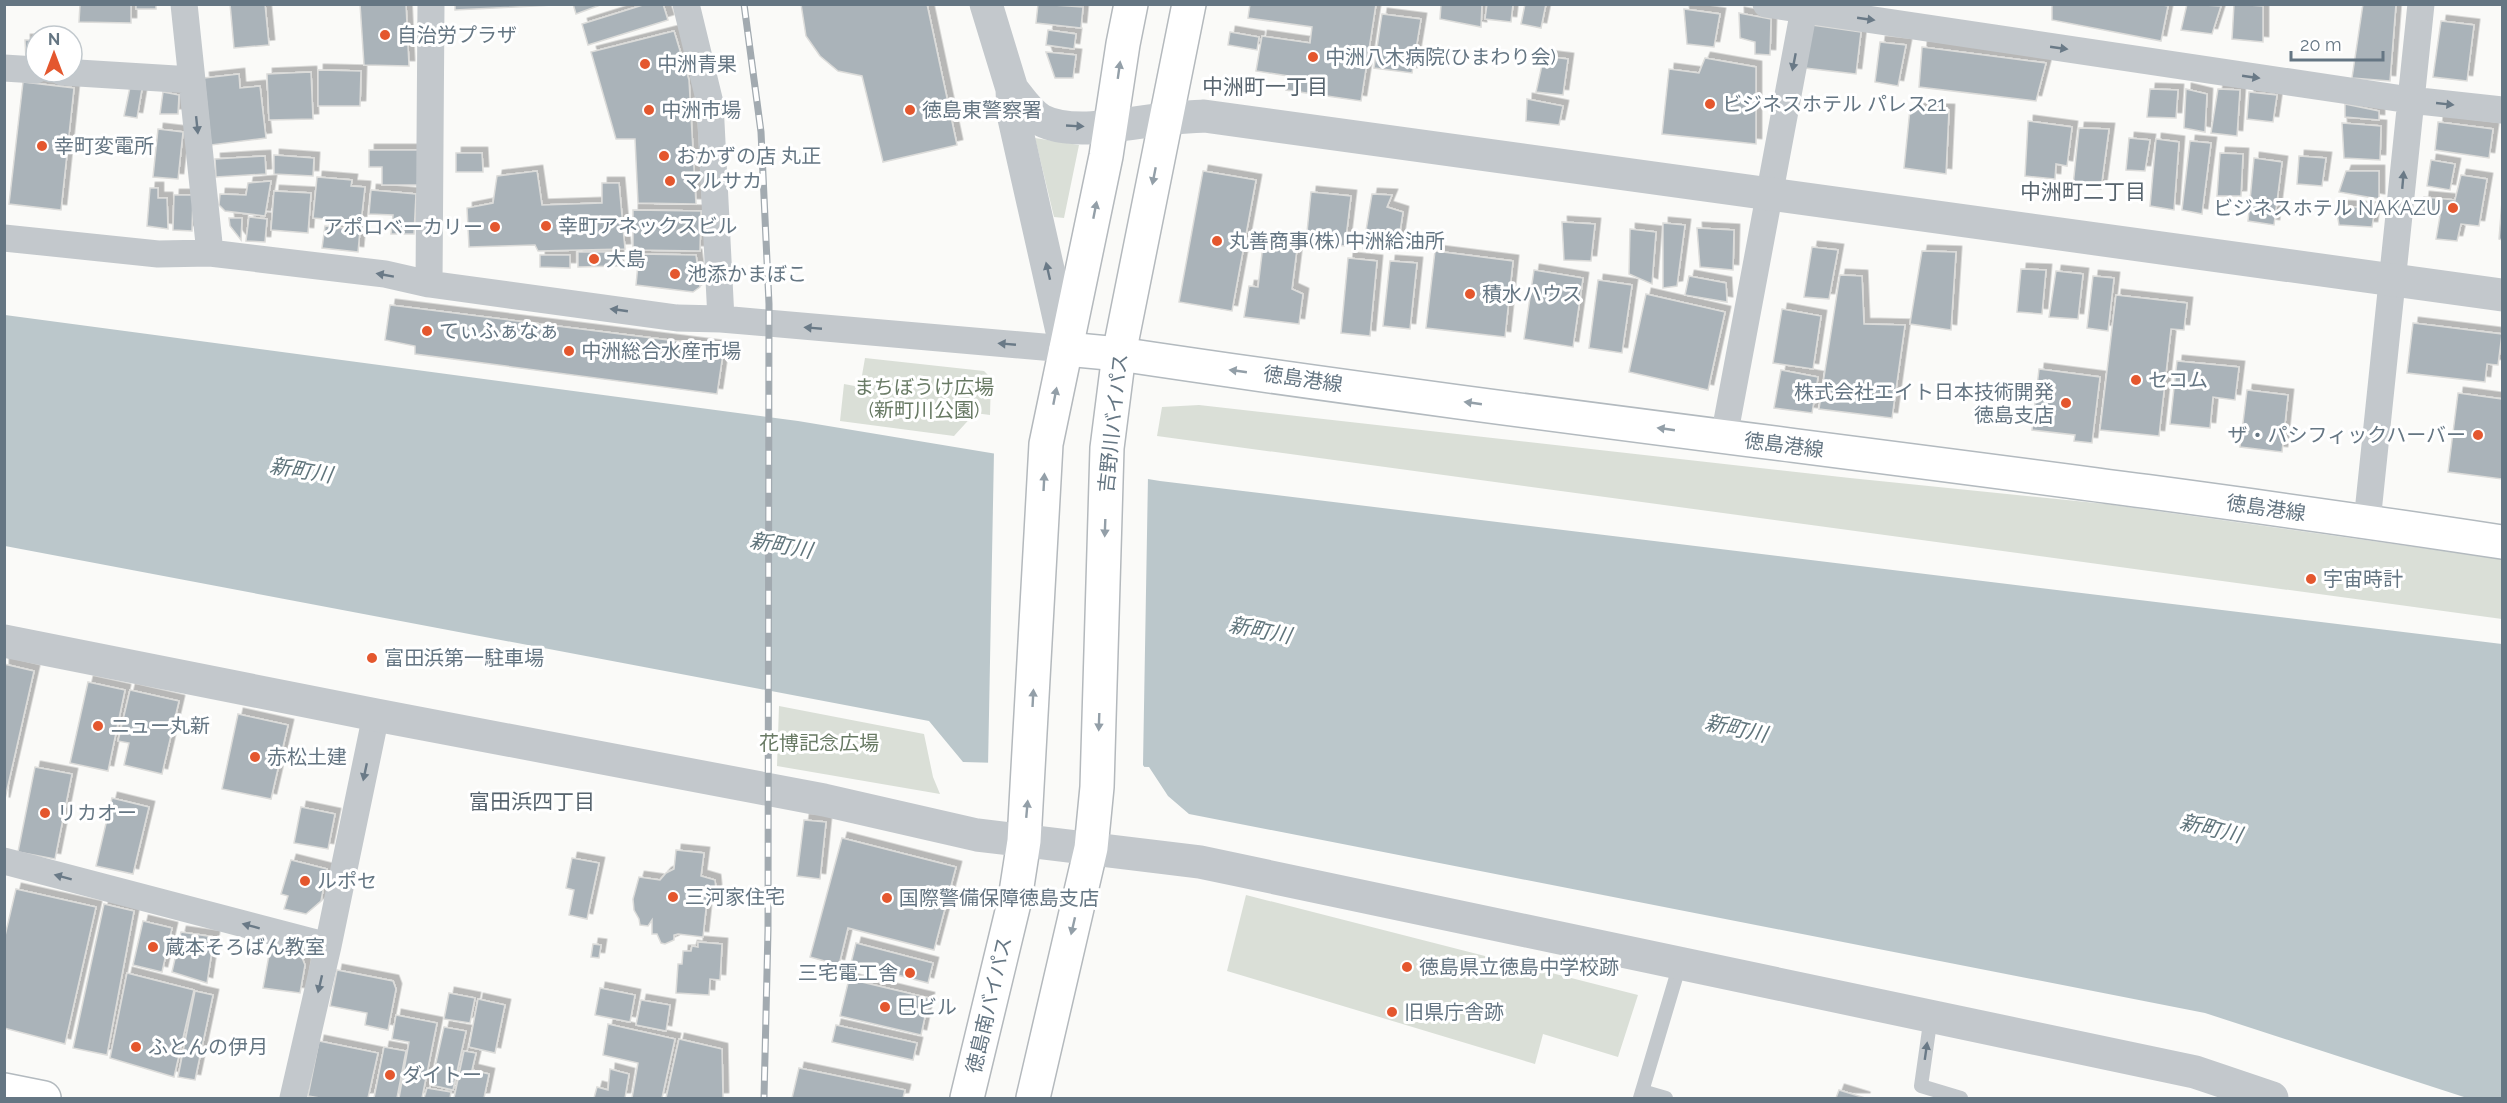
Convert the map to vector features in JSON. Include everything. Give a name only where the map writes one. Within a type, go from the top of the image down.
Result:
[{"type":"main road","points":[[1024,841],[1046,444],[1110,127],[1131,4]]},
{"type":"main road","name":"吉野川バイパス","points":[[1091,848],[1098,787],[1107,448],[1119,354],[1190,4]]},
{"type":"main road","name":"徳島港線","points":[[1066,349],[1119,354],[1724,437],[2112,486],[2502,542]]},
{"type":"main road","name":"徳島南バイパス","points":[[967,1098],[1015,899],[1024,841]]},
{"type":"main road","points":[[1033,1098],[1091,848]]},
{"type":"main road","points":[[4,1090],[44,1098]]},
{"type":"street","points":[[184,4],[210,253]]},
{"type":"street","points":[[429,284],[431,4]]},
{"type":"street","points":[[686,4],[710,103],[721,319]]},
{"type":"street","points":[[4,238],[158,254],[210,253],[385,274],[429,284],[677,318],[721,319],[1066,349],[1013,114],[1012,89],[986,4]]},
{"type":"street","points":[[1766,4],[1805,7],[2410,100],[2502,110]]},
{"type":"street","points":[[2367,522],[2421,4]]},
{"type":"street","points":[[1724,437],[1805,7]]},
{"type":"street","points":[[4,68],[24,69]]},
{"type":"street","points":[[84,73],[192,80]]},
{"type":"street","points":[[1012,89],[1031,112],[1042,120],[1066,126],[1110,127],[1204,116],[2502,295]]},
{"type":"street","points":[[4,641],[376,715],[824,800],[977,835],[1200,862],[2195,1072],[2270,1098]]},
{"type":"street","points":[[293,1098],[328,946],[376,715]]},
{"type":"street","points":[[4,861],[328,946]]},
{"type":"lane","points":[[1666,1098],[1641,1095],[1680,964]]},
{"type":"lane","points":[[1931,1016],[1921,1086],[1961,1098]]},
{"type":"green space","points":[[1035,138],[1079,145],[1064,218],[1054,217]]},
{"type":"green space","name":"まちぼうけ広場 (新町川公園)","points":[[865,358],[984,371],[991,378],[990,415],[975,413],[954,436],[840,421],[844,384],[860,387]]},
{"type":"green space","points":[[1199,405],[1850,478],[2106,504],[2502,559],[2502,619],[1157,436],[1162,407]]},
{"type":"green space","name":"花博記念広場","points":[[779,706],[924,734],[933,777],[940,794],[777,766]]},
{"type":"green space","points":[[1246,895],[1638,995],[1618,1057],[1543,1034],[1535,1064],[1227,971]]},
{"type":"water","name":"新町川","points":[[5,315],[798,421],[1160,481],[2502,644],[2502,1098],[2467,1098],[2205,1013],[1189,814],[1168,796],[1149,767],[963,762],[929,721],[5,546]]},
{"type":"pier","points":[[994,451],[1148,476],[1143,765],[1146,770],[988,767]]},
{"type":"building","points":[[80,4],[131,4],[131,23],[79,22]]},
{"type":"building","points":[[136,4],[156,4],[156,9],[136,9]]},
{"type":"building","points":[[230,4],[265,4],[269,45],[234,48]]},
{"type":"building","name":"自治労プラザ","points":[[360,4],[406,4],[409,66],[364,65]]},
{"type":"building","points":[[455,4],[553,4],[553,5],[455,10]]},
{"type":"building","points":[[573,4],[603,4],[576,14]]},
{"type":"building","points":[[646,4],[663,4],[668,20],[588,45],[582,24]]},
{"type":"building","name":"徳島東警察署","points":[[801,4],[927,4],[957,145],[883,162],[862,76],[838,71],[820,56],[806,36]]},
{"type":"building","points":[[1038,4],[1083,7],[1081,28],[1036,23]]},
{"type":"building","name":"中洲八木病院(ひまわり会)","points":[[1250,4],[1376,4],[1361,101],[1286,90],[1288,76],[1256,71],[1262,36],[1310,43],[1312,27],[1248,18]]},
{"type":"building","points":[[1441,4],[1482,4],[1481,27],[1440,19]]},
{"type":"building","points":[[1487,4],[1513,4],[1511,22],[1485,19]]},
{"type":"building","points":[[1525,4],[1546,4],[1541,28],[1521,24]]},
{"type":"building","points":[[2052,4],[2158,4],[2168,6],[2161,41],[2052,20]]},
{"type":"building","points":[[2187,4],[2221,6],[2212,34],[2181,30]]},
{"type":"building","points":[[2234,4],[2263,6],[2263,42],[2232,39]]},
{"type":"building","points":[[2363,4],[2396,4],[2390,81],[2352,78]]},
{"type":"building","points":[[1684,9],[1720,14],[1714,47],[1687,44]]},
{"type":"building","points":[[1739,13],[1771,19],[1770,55],[1755,54],[1755,42],[1740,38]]},
{"type":"building","points":[[1382,14],[1421,19],[1412,73],[1374,68]]},
{"type":"building","points":[[2441,21],[2474,25],[2467,81],[2433,77]]},
{"type":"building","points":[[1812,25],[1861,32],[1856,74],[1805,68]]},
{"type":"building","points":[[1048,30],[1076,34],[1074,49],[1046,45]]},
{"type":"building","name":"中洲市場","points":[[674,31],[689,80],[696,204],[638,203],[635,139],[616,139],[591,52]]},
{"type":"building","points":[[1230,32],[1259,37],[1257,50],[1228,45]]},
{"type":"building","points":[[1880,42],[1906,45],[1898,86],[1875,82]]},
{"type":"building","points":[[1922,47],[2046,63],[2036,101],[1919,87]]},
{"type":"building","points":[[1046,52],[1076,55],[1073,78],[1055,78]]},
{"type":"building","points":[[1544,56],[1568,59],[1563,95],[1536,92]]},
{"type":"building","name":"ビジネスホテル パレス21","points":[[1705,58],[1756,67],[1756,144],[1662,134],[1669,69],[1699,73]]},
{"type":"building","points":[[318,70],[361,71],[360,106],[318,106]]},
{"type":"building","points":[[311,72],[313,119],[269,120],[267,74]]},
{"type":"building","points":[[239,74],[240,88],[260,86],[266,138],[211,145],[204,78]]},
{"type":"building","name":"幸町変電所","points":[[23,82],[24,84],[74,88],[61,210],[9,204]]},
{"type":"building","points":[[130,87],[142,89],[137,118],[124,116]]},
{"type":"building","points":[[2150,89],[2178,90],[2176,118],[2147,117]]},
{"type":"building","points":[[2186,89],[2207,94],[2205,132],[2184,128]]},
{"type":"building","points":[[2218,89],[2240,90],[2237,136],[2211,133]]},
{"type":"building","points":[[163,92],[179,95],[178,114],[160,114]]},
{"type":"building","points":[[2249,92],[2277,95],[2273,122],[2247,119]]},
{"type":"building","points":[[1527,99],[1563,106],[1559,125],[1526,121]]},
{"type":"building","points":[[2345,104],[2379,111],[2379,120],[2345,117]]},
{"type":"building","points":[[1910,109],[1949,110],[1946,174],[1904,168]]},
{"type":"building","points":[[2028,121],[2072,127],[2067,166],[2056,164],[2055,179],[2025,176]]},
{"type":"building","points":[[2438,122],[2493,129],[2489,158],[2435,150]]},
{"type":"building","points":[[2342,123],[2381,126],[2380,160],[2344,158]]},
{"type":"building","points":[[2079,128],[2109,129],[2101,189],[2073,186]]},
{"type":"building","points":[[158,129],[183,132],[178,179],[153,177]]},
{"type":"building","points":[[2129,138],[2150,140],[2145,171],[2126,170]]},
{"type":"building","points":[[2156,139],[2179,142],[2174,210],[2150,206]]},
{"type":"building","points":[[2190,141],[2211,143],[2202,214],[2182,210]]},
{"type":"building","points":[[369,150],[424,150],[424,185],[382,185],[382,167],[369,167]]},
{"type":"building","points":[[456,153],[482,153],[483,172],[456,172]]},
{"type":"building","points":[[2220,153],[2243,154],[2241,196],[2217,196]]},
{"type":"building","points":[[274,155],[314,158],[313,176],[274,174]]},
{"type":"building","points":[[265,156],[266,174],[216,177],[215,159]]},
{"type":"building","points":[[2299,156],[2326,158],[2322,186],[2297,184]]},
{"type":"building","points":[[2254,158],[2282,162],[2274,225],[2248,221]]},
{"type":"building","points":[[2431,160],[2455,164],[2450,190],[2427,186]]},
{"type":"building","name":"幸町アネックスビル","points":[[537,171],[542,205],[602,203],[602,183],[619,183],[625,249],[538,251],[535,245],[469,247],[467,208],[493,203],[497,176]]},
{"type":"building","name":"丸善商事(株) 中洲給油所","points":[[1203,171],[1256,180],[1232,311],[1179,302]]},
{"type":"building","points":[[2346,171],[2379,171],[2379,199],[2339,192]]},
{"type":"building","name":"ビジネスホテル NAKAZU","points":[[2461,175],[2487,179],[2479,226],[2461,224],[2457,241],[2436,239],[2440,216],[2422,215],[2424,197],[2455,200]]},
{"type":"building","points":[[317,177],[352,180],[351,186],[365,187],[361,222],[313,218]]},
{"type":"building","points":[[271,181],[265,216],[225,211],[219,205],[220,194],[246,195],[248,183]]},
{"type":"building","points":[[150,188],[158,188],[158,198],[167,198],[168,229],[147,226]]},
{"type":"building","points":[[371,190],[416,194],[414,234],[391,234],[393,215],[369,214]]},
{"type":"building","points":[[274,191],[311,193],[308,233],[271,230]]},
{"type":"building","points":[[1311,192],[1351,196],[1345,246],[1306,242]]},
{"type":"building","points":[[1372,194],[1392,195],[1387,207],[1403,212],[1397,251],[1363,249]]},
{"type":"building","points":[[174,195],[193,195],[192,231],[173,230]]},
{"type":"building","points":[[2502,201],[2502,240],[2499,239]]},
{"type":"building","points":[[2336,206],[2375,208],[2372,227],[2339,225]]},
{"type":"building","points":[[633,210],[701,211],[700,251],[633,250]]},
{"type":"building","points":[[249,217],[267,219],[265,242],[246,241]]},
{"type":"building","points":[[229,218],[242,218],[241,240],[230,226]]},
{"type":"building","points":[[1562,222],[1595,224],[1591,261],[1564,260]]},
{"type":"building","points":[[1663,223],[1685,225],[1677,286],[1663,288]]},
{"type":"building","points":[[325,226],[360,230],[358,252],[322,248]]},
{"type":"building","points":[[1697,228],[1734,230],[1733,270],[1700,267]]},
{"type":"building","points":[[1630,229],[1656,232],[1652,284],[1629,274]]},
{"type":"building","points":[[1263,245],[1297,249],[1292,289],[1303,294],[1299,324],[1244,317],[1249,286],[1258,287]]},
{"type":"building","points":[[1812,247],[1838,250],[1829,299],[1804,297]]},
{"type":"building","name":"積水ハウス","points":[[1435,251],[1513,261],[1505,337],[1426,328]]},
{"type":"building","points":[[1922,251],[1956,252],[1951,330],[1910,324]]},
{"type":"building","points":[[578,252],[618,252],[618,266],[578,267]]},
{"type":"building","points":[[639,254],[696,255],[700,287],[693,292],[636,285]]},
{"type":"building","points":[[540,255],[570,255],[570,268],[540,267]]},
{"type":"building","points":[[1348,258],[1377,261],[1370,336],[1341,333]]},
{"type":"building","points":[[1390,261],[1417,263],[1410,329],[1383,326]]},
{"type":"building","points":[[2021,269],[2046,270],[2042,314],[2017,312]]},
{"type":"building","points":[[1534,270],[1583,278],[1573,347],[1524,339]]},
{"type":"building","points":[[2056,271],[2083,274],[2078,319],[2049,317]]},
{"type":"building","points":[[1840,275],[1862,276],[1864,324],[1905,325],[1892,418],[1819,409]]},
{"type":"building","points":[[1689,276],[1726,283],[1727,302],[1685,295]]},
{"type":"building","points":[[2093,276],[2114,278],[2108,331],[2087,328]]},
{"type":"building","points":[[1598,280],[1632,285],[1622,353],[1589,348]]},
{"type":"building","points":[[1646,294],[1725,312],[1708,390],[1629,372]]},
{"type":"building","name":"セコム","points":[[2116,295],[2187,303],[2184,330],[2171,329],[2159,436],[2100,430]]},
{"type":"building","name":"中洲総合水産市場","points":[[390,305],[724,347],[717,394],[415,354],[415,346],[385,340]]},
{"type":"building","points":[[1782,309],[1821,316],[1813,369],[1773,363]]},
{"type":"building","points":[[2413,323],[2502,334],[2498,365],[2487,364],[2485,382],[2407,373]]},
{"type":"building","points":[[2177,361],[2239,367],[2235,400],[2213,397],[2210,428],[2170,424]]},
{"type":"building","name":"株式会社エイト日本技術開発 徳島支店","points":[[2039,369],[2100,377],[2092,443],[2074,441],[2075,435],[2032,430]]},
{"type":"building","points":[[1781,370],[1818,377],[1812,413],[1774,408]]},
{"type":"building","points":[[2247,390],[2288,395],[2282,452],[2240,447]]},
{"type":"building","name":"ザ・パシフィックハーバー","points":[[2458,393],[2502,399],[2502,479],[2448,472]]},
{"type":"building","points":[[4,664],[34,671],[4,803]]},
{"type":"building","name":"ニュー丸新","points":[[88,682],[125,690],[108,771],[70,763]]},
{"type":"building","points":[[130,690],[179,701],[162,774],[124,765],[129,743],[118,741]]},
{"type":"building","name":"赤松土建","points":[[238,714],[288,725],[271,799],[222,789]]},
{"type":"building","points":[[35,767],[72,774],[55,859],[18,852]]},
{"type":"building","points":[[112,798],[149,807],[133,874],[96,866]]},
{"type":"building","points":[[301,807],[335,814],[328,849],[294,843]]},
{"type":"building","points":[[804,820],[826,822],[820,879],[797,876]]},
{"type":"building","name":"国際警備保障徳島支店","points":[[842,838],[956,867],[934,950],[848,928],[839,965],[810,957]]},
{"type":"building","name":"三河家住宅","points":[[676,850],[704,853],[701,876],[715,880],[716,890],[714,895],[707,900],[703,937],[678,934],[674,935],[674,940],[665,944],[661,943],[657,934],[652,934],[652,920],[648,926],[640,925],[634,910],[633,899],[639,877],[660,880],[674,869]]},
{"type":"building","points":[[572,858],[599,863],[587,919],[569,915],[574,890],[566,888]]},
{"type":"building","name":"ルポセ","points":[[291,860],[327,869],[321,901],[306,914],[284,909],[288,896],[281,894]]},
{"type":"building","points":[[16,889],[96,907],[65,1044],[4,1028],[4,940]]},
{"type":"building","points":[[104,904],[134,911],[107,1055],[73,1048]]},
{"type":"building","name":"蔵本そろばん教室","points":[[143,921],[172,928],[162,972],[133,965]]},
{"type":"building","points":[[181,932],[214,937],[207,983],[172,972]]},
{"type":"building","points":[[698,942],[722,944],[720,980],[710,979],[709,995],[676,993],[678,964],[682,964],[683,951],[691,951],[692,946],[698,947]]},
{"type":"building","name":"三宅電工舎","points":[[856,943],[933,963],[928,983],[851,963]]},
{"type":"building","points":[[271,944],[298,948],[305,965],[300,993],[263,988]]},
{"type":"building","points":[[593,944],[601,945],[599,958],[591,957]]},
{"type":"building","points":[[337,970],[393,981],[396,989],[388,1030],[365,1025],[367,1013],[330,1006]]},
{"type":"building","points":[[127,973],[194,990],[174,1077],[110,1058]]},
{"type":"building","name":"巳ビル","points":[[849,979],[929,998],[921,1035],[840,1016]]},
{"type":"building","points":[[600,988],[635,995],[630,1022],[595,1015]]},
{"type":"building","points":[[195,991],[213,995],[195,1080],[178,1077]]},
{"type":"building","points":[[449,993],[475,998],[470,1023],[444,1019]]},
{"type":"building","points":[[478,999],[505,1005],[495,1053],[469,1047]]},
{"type":"building","points":[[641,1000],[670,1005],[666,1031],[636,1025]]},
{"type":"building","points":[[396,1015],[437,1023],[422,1098],[399,1098],[409,1042],[392,1039]]},
{"type":"building","points":[[608,1024],[675,1039],[662,1098],[632,1098],[638,1063],[603,1055]]},
{"type":"building","points":[[836,1025],[917,1043],[913,1060],[832,1042]]},
{"type":"building","points":[[444,1027],[466,1031],[453,1090],[431,1085]]},
{"type":"building","points":[[679,1039],[722,1049],[723,1098],[666,1098]]},
{"type":"building","points":[[319,1041],[378,1053],[368,1098],[308,1096]]},
{"type":"building","name":"ダイトー","points":[[384,1047],[406,1051],[397,1098],[374,1098]]},
{"type":"building","points":[[464,1051],[476,1053],[472,1070],[489,1074],[484,1098],[454,1098]]},
{"type":"building","points":[[799,1068],[905,1090],[903,1098],[792,1098]]},
{"type":"building","points":[[610,1069],[629,1074],[625,1098],[594,1098],[597,1087],[608,1090]]},
{"type":"building","points":[[427,1088],[451,1092],[450,1098],[424,1098]]},
{"type":"building","points":[[1839,1090],[1865,1098],[1836,1098]]},
{"type":"railway","points":[[744,4],[761,132],[769,304],[768,930],[764,1098]]},
{"type":"place","name":"自治労プラザ","points":[[385,35]]},
{"type":"place","name":"中洲八木病院(ひまわり会)","points":[[1313,57]]},
{"type":"place","name":"中洲青果","points":[[645,64]]},
{"type":"place","name":"ビジネスホテル パレス21","points":[[1710,104]]},
{"type":"place","name":"中洲市場","points":[[649,110]]},
{"type":"place","name":"徳島東警察署","points":[[910,110]]},
{"type":"place","name":"幸町変電所","points":[[42,146]]},
{"type":"place","name":"おかずの店 丸正","points":[[664,156]]},
{"type":"place","name":"マルサカ","points":[[670,181]]},
{"type":"place","name":"ビジネスホテル NAKAZU","points":[[2453,208]]},
{"type":"place","name":"幸町アネックスビル","points":[[546,226]]},
{"type":"place","name":"アポロベーカリー","points":[[495,227]]},
{"type":"place","name":"丸善商事(株) 中洲給油所","points":[[1217,241]]},
{"type":"place","name":"大島","points":[[594,259]]},
{"type":"place","name":"池添かまぼこ","points":[[675,274]]},
{"type":"place","name":"積水ハウス","points":[[1470,294]]},
{"type":"place","name":"てぃふぁなぁ","points":[[427,331]]},
{"type":"place","name":"中洲総合水産市場","points":[[569,351]]},
{"type":"place","name":"セコム","points":[[2136,380]]},
{"type":"place","name":"株式会社エイト日本技術開発 徳島支店","points":[[2066,403]]},
{"type":"place","name":"ザ・パシフィックハーバー","points":[[2478,435]]},
{"type":"place","name":"宇宙時計","points":[[2311,579]]},
{"type":"place","name":"富田浜第一駐車場","points":[[372,658]]},
{"type":"place","name":"ニュー丸新","points":[[98,726]]},
{"type":"place","name":"赤松土建","points":[[255,757]]},
{"type":"place","name":"リカオー","points":[[45,813]]},
{"type":"place","name":"ルポセ","points":[[305,881]]},
{"type":"place","name":"三河家住宅","points":[[673,897]]},
{"type":"place","name":"国際警備保障徳島支店","points":[[887,898]]},
{"type":"place","name":"蔵本そろばん教室","points":[[153,947]]},
{"type":"place","name":"徳島県立徳島中学校跡","points":[[1407,967]]},
{"type":"place","name":"三宅電工舎","points":[[910,973]]},
{"type":"place","name":"巳ビル","points":[[885,1007]]},
{"type":"place","name":"旧県庁舎跡","points":[[1392,1012]]},
{"type":"place","name":"ふとんの伊月","points":[[136,1047]]},
{"type":"place","name":"ダイトー","points":[[390,1075]]},
{"type":"district","name":"中洲町一丁目","points":[[1265,86]]},
{"type":"district","name":"中洲町二丁目","points":[[2083,191]]},
{"type":"district","name":"富田浜四丁目","points":[[532,801]]}]
